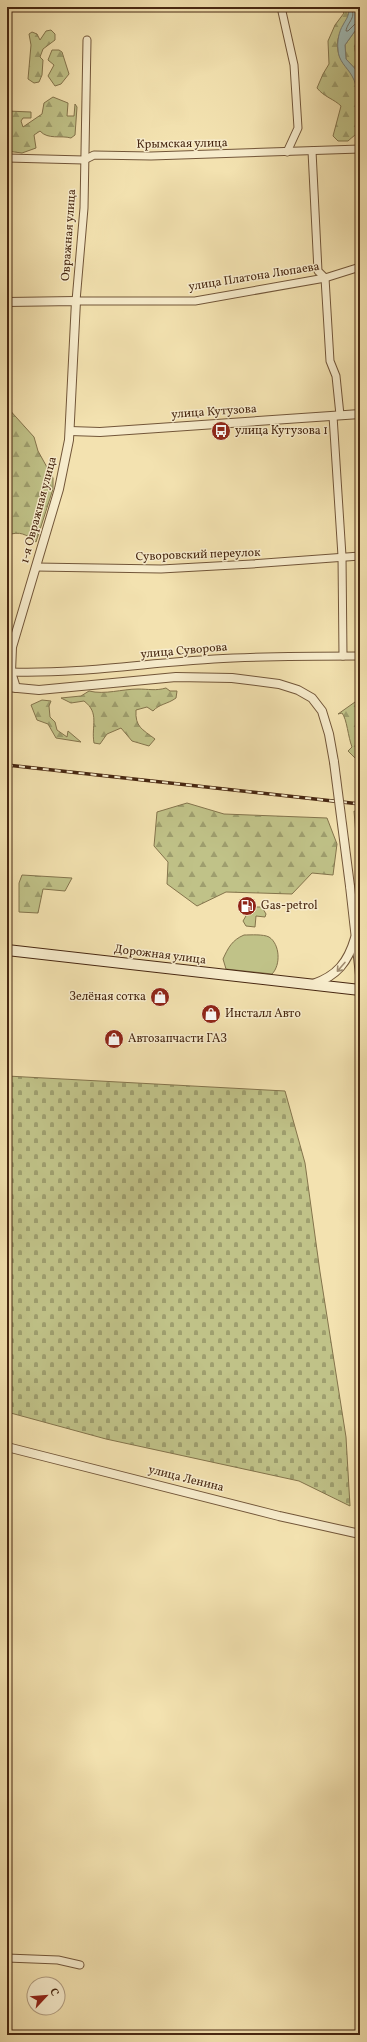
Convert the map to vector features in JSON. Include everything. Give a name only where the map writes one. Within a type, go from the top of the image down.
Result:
[{"type":"main road","name":"Дорожная улица","points":[[7,950],[360,990]]},
{"type":"street","points":[[281,7],[294,66],[298,128],[286,152]]},
{"type":"street","name":"Овражная улица","points":[[70,431],[76,301],[84,208],[87,40]]},
{"type":"street","name":"Крымская улица","points":[[7,158],[84,160],[94,155],[151,156],[360,149]]},
{"type":"street","points":[[312,151],[318,271],[325,278],[330,360],[336,376],[342,556],[343,656]]},
{"type":"street","name":"улица Платона Люпаева","points":[[7,302],[195,301],[325,278],[360,267]]},
{"type":"street","name":"улица Кутузова","points":[[70,431],[100,432],[360,414]]},
{"type":"street","name":"1-я Овражная улица","points":[[19,688],[11,672],[12,647],[59,489],[70,431]]},
{"type":"street","name":"Суворовский переулок","points":[[36,567],[161,569],[360,556]]},
{"type":"street","name":"улица Суворова","points":[[11,672],[42,673],[94,670],[214,659],[360,656]]},
{"type":"street","points":[[7,687],[45,690],[176,677],[232,678],[279,684],[298,690],[312,698],[322,711],[329,734],[334,762],[357,933],[360,975]]},
{"type":"street","points":[[357,933],[360,942]]},
{"type":"street","points":[[310,985],[325,980],[335,974],[345,964],[357,933]]},
{"type":"street","name":"улица Ленина","points":[[7,1446],[279,1516],[360,1534]]},
{"type":"street","points":[[7,1958],[58,1960],[80,1964]]},
{"type":"green space","points":[[340,7],[344,7],[349,11],[339,34],[337,45],[338,51],[342,61],[355,82],[357,105],[361,121],[359,130],[348,141],[338,141],[333,136],[341,106],[317,88],[329,64],[328,41],[335,25],[344,13]]},
{"type":"green space","points":[[360,24],[360,38],[355,44],[355,48],[360,65],[360,74],[346,59],[345,45]]},
{"type":"green space","points":[[51,30],[55,34],[55,40],[43,49],[40,57],[43,60],[42,75],[39,82],[34,83],[28,79],[31,45],[29,34],[32,32],[37,34],[40,40],[46,31]]},
{"type":"green space","points":[[52,50],[59,50],[62,52],[69,74],[61,84],[55,86],[48,76],[54,65],[48,60]]},
{"type":"green space","points":[[53,97],[68,103],[67,116],[74,116],[75,104],[77,107],[75,135],[71,138],[51,136],[43,134],[40,131],[34,135],[36,148],[22,153],[7,151],[7,111],[31,112],[31,118],[23,118],[21,121],[23,127],[42,114],[44,103]]},
{"type":"green space","points":[[7,407],[34,437],[38,451],[53,478],[53,489],[36,542],[19,533],[7,535]]},
{"type":"green space","points":[[166,688],[170,691],[177,691],[176,698],[153,711],[147,707],[136,710],[138,724],[155,739],[149,746],[132,741],[121,728],[107,734],[100,744],[94,743],[94,720],[92,710],[84,701],[71,703],[61,698],[81,696],[89,691],[114,692],[132,689],[155,690]]},
{"type":"green space","points":[[42,700],[51,701],[49,706],[50,717],[55,722],[57,730],[67,737],[68,731],[81,742],[56,738],[48,724],[37,720],[31,705]]},
{"type":"green space","points":[[355,702],[360,712],[360,763],[348,751],[352,747],[344,716],[342,713],[338,714]]},
{"type":"green space","points":[[187,803],[224,814],[327,818],[337,844],[333,875],[312,873],[292,894],[226,892],[197,906],[167,884],[168,862],[154,846],[157,812]]},
{"type":"green space","points":[[354,811],[360,813],[360,881]]},
{"type":"green space","points":[[22,875],[72,878],[65,891],[43,889],[38,913],[19,912],[19,883]]},
{"type":"green space","points":[[254,907],[262,907],[266,914],[265,917],[256,916],[255,927],[246,926],[243,921],[250,909]]},
{"type":"green space","points":[[244,935],[264,935],[273,940],[277,949],[278,960],[272,974],[226,969],[223,959],[227,951],[233,942]]},
{"type":"green space","points":[[7,1076],[285,1091],[305,1163],[320,1272],[346,1437],[350,1506],[299,1481],[106,1439],[7,1412]]},
{"type":"water","points":[[344,7],[360,7],[360,24],[345,45],[346,59],[360,74],[359,112],[354,80],[338,53],[339,33],[349,11]]},
{"type":"railway","points":[[7,765],[360,804]]},
{"type":"place","name":"улица Кутузова 1","points":[[221,431]]},
{"type":"place","name":"Gas-petrol","points":[[247,906]]},
{"type":"place","name":"Зелёная сотка","points":[[160,997]]},
{"type":"place","name":"Инсталл Авто","points":[[211,1014]]},
{"type":"place","name":"Автозапчасти ГАЗ","points":[[114,1039]]}]
